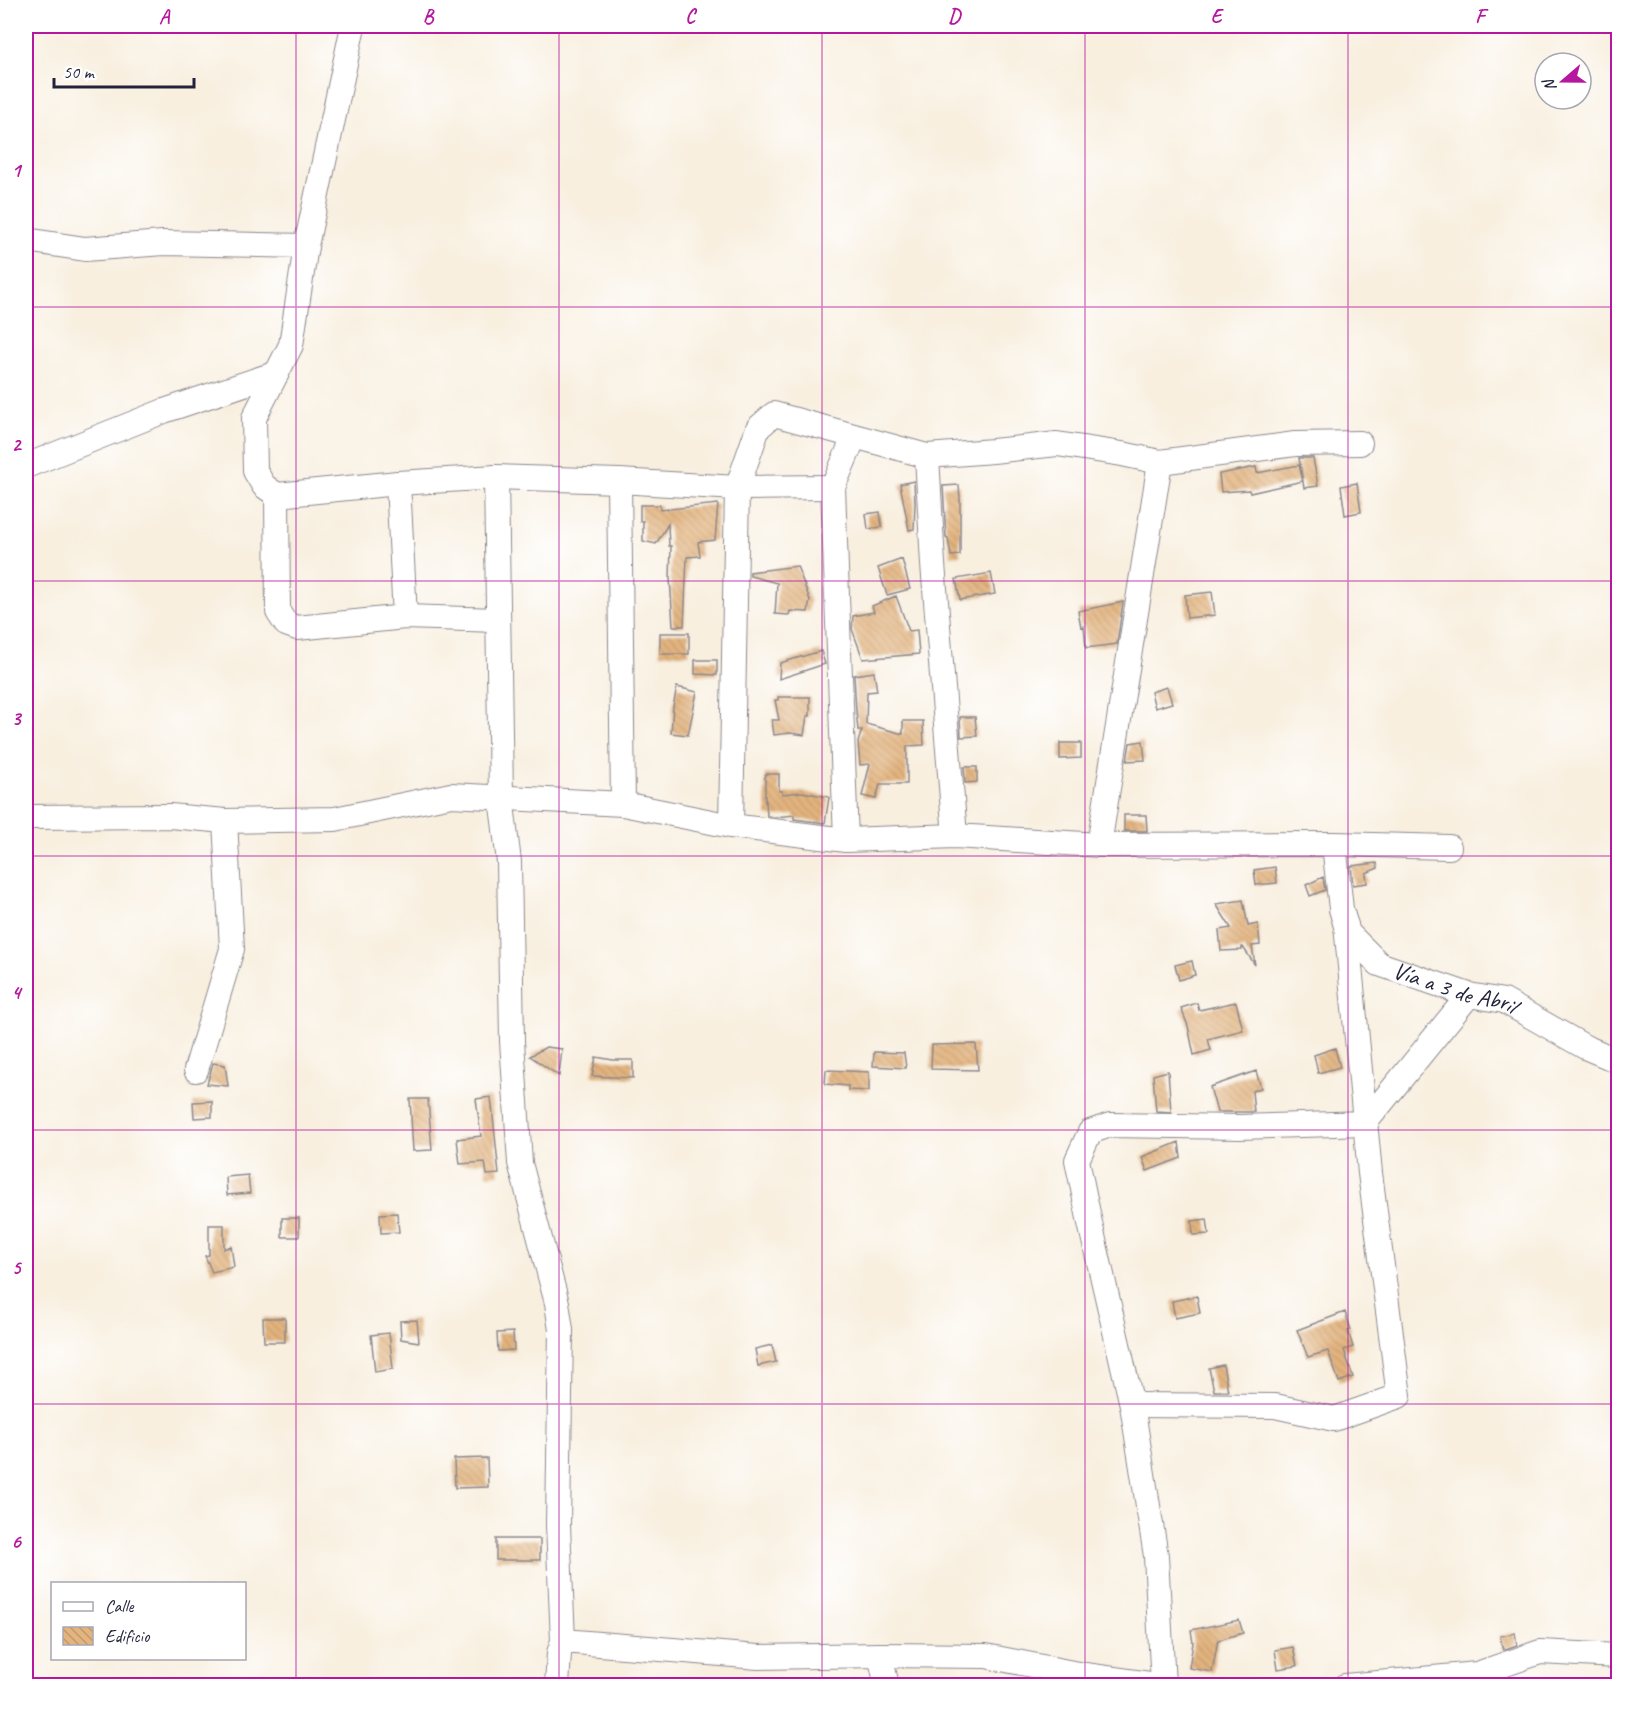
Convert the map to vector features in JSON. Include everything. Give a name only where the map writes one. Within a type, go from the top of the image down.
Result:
[{"type":"street","points":[[353,26],[306,246],[291,345],[254,418],[255,471],[264,486],[277,495],[398,483],[496,477],[737,488],[833,487]]},
{"type":"street","points":[[26,240],[84,249],[163,243],[306,246]]},
{"type":"street","points":[[26,466],[164,411],[277,373]]},
{"type":"street","points":[[730,826],[737,488],[758,428],[774,414],[927,456],[993,452],[1057,444],[1160,462],[1295,444],[1360,443]]},
{"type":"street","points":[[846,840],[833,487],[854,437]]},
{"type":"street","points":[[927,456],[933,564],[955,836]]},
{"type":"street","points":[[1099,845],[1160,462]]},
{"type":"street","points":[[496,477],[501,797],[509,862],[512,1041],[520,1163],[557,1303],[561,1330],[558,1525],[563,1641],[559,1653],[558,1686]]},
{"type":"street","points":[[619,481],[623,804]]},
{"type":"street","points":[[398,483],[405,617]]},
{"type":"street","points":[[277,495],[278,612],[286,624],[297,628],[405,617],[498,620]]},
{"type":"street","points":[[26,817],[170,816],[225,821],[335,819],[452,795],[623,804],[730,826],[846,840],[955,836],[1099,845],[1334,844],[1449,847]]},
{"type":"street","points":[[196,1070],[232,949],[225,821]]},
{"type":"street","name":"Vía a 3 de Abril","points":[[1334,844],[1341,909],[1348,933],[1379,964],[1469,995],[1504,1001],[1585,1047],[1618,1061]]},
{"type":"street","points":[[1132,1405],[1275,1406],[1335,1419],[1399,1396],[1370,1173],[1346,925]]},
{"type":"street","points":[[563,1641],[758,1657],[986,1656],[1078,1674],[1164,1686],[1156,1556],[1132,1405],[1077,1160],[1090,1132],[1110,1125],[1240,1127],[1365,1123],[1469,995]]},
{"type":"street","points":[[1345,1686],[1477,1674],[1540,1652],[1618,1656]]},
{"type":"street","points":[[880,1655],[887,1686]]},
{"type":"building","points":[[1299,458],[1313,458],[1318,486],[1304,488]]},
{"type":"building","points":[[1299,465],[1303,481],[1250,493],[1249,490],[1221,492],[1219,474],[1256,467],[1257,473]]},
{"type":"building","points":[[914,481],[914,529],[909,530],[900,484]]},
{"type":"building","points":[[1357,483],[1361,512],[1345,515],[1341,486]]},
{"type":"building","points":[[959,485],[960,555],[951,556],[946,537],[943,486]]},
{"type":"building","points":[[718,504],[715,540],[698,542],[700,556],[687,557],[684,626],[673,626],[671,546],[669,546],[668,524],[656,544],[643,541],[640,505],[660,505],[660,510]]},
{"type":"building","points":[[880,512],[882,527],[868,529],[866,514]]},
{"type":"building","points":[[902,559],[910,589],[887,595],[878,568]]},
{"type":"building","points":[[797,566],[810,600],[808,612],[790,611],[789,615],[775,614],[777,583],[750,576],[750,572]]},
{"type":"building","points":[[991,573],[995,594],[960,600],[956,579]]},
{"type":"building","points":[[1212,592],[1215,615],[1187,618],[1185,595]]},
{"type":"building","points":[[896,596],[909,631],[917,630],[919,654],[863,659],[852,629],[853,616],[874,612],[872,606]]},
{"type":"building","points":[[1123,602],[1117,644],[1086,648],[1084,626],[1081,627],[1078,611]]},
{"type":"building","points":[[660,633],[689,633],[689,654],[660,654]]},
{"type":"building","points":[[821,651],[825,664],[779,679],[780,663]]},
{"type":"building","points":[[695,660],[717,660],[717,675],[695,674]]},
{"type":"building","points":[[874,672],[877,691],[867,692],[866,724],[903,734],[903,721],[923,721],[924,745],[907,746],[907,784],[880,784],[876,799],[862,796],[870,764],[860,765],[858,742],[862,730],[858,730],[854,675]]},
{"type":"building","points":[[677,687],[697,692],[688,735],[671,733]]},
{"type":"building","points":[[1167,687],[1172,703],[1155,708],[1151,692]]},
{"type":"building","points":[[778,697],[810,697],[810,716],[807,716],[804,735],[790,733],[774,735],[772,720],[779,720],[775,700],[778,700]]},
{"type":"building","points":[[960,717],[975,717],[977,736],[961,737]]},
{"type":"building","points":[[1143,741],[1145,760],[1127,761],[1130,743]]},
{"type":"building","points":[[1060,743],[1081,743],[1081,758],[1060,759]]},
{"type":"building","points":[[964,767],[977,767],[977,782],[965,783]]},
{"type":"building","points":[[765,774],[779,774],[779,791],[782,791],[782,794],[802,792],[829,797],[825,823],[794,819],[794,815],[767,816]]},
{"type":"building","points":[[1124,815],[1146,815],[1147,831],[1124,831]]},
{"type":"building","points":[[1377,863],[1378,868],[1366,873],[1367,883],[1353,885],[1351,866]]},
{"type":"building","points":[[1275,867],[1277,883],[1256,885],[1254,870]]},
{"type":"building","points":[[1323,877],[1325,890],[1310,896],[1306,885]]},
{"type":"building","points":[[1243,900],[1248,926],[1258,924],[1260,945],[1252,946],[1255,965],[1243,947],[1242,950],[1221,951],[1219,930],[1231,928],[1216,904]]},
{"type":"building","points":[[1192,961],[1195,975],[1179,980],[1175,965]]},
{"type":"building","points":[[1236,1002],[1243,1030],[1208,1039],[1211,1050],[1194,1055],[1188,1026],[1181,1008],[1197,1003],[1199,1010]]},
{"type":"building","points":[[976,1044],[978,1070],[931,1069],[932,1045]]},
{"type":"building","points":[[546,1047],[562,1049],[559,1076],[530,1056]]},
{"type":"building","points":[[1335,1048],[1340,1067],[1318,1073],[1314,1055]]},
{"type":"building","points":[[874,1052],[904,1053],[906,1068],[873,1066]]},
{"type":"building","points":[[596,1057],[633,1060],[633,1078],[592,1076]]},
{"type":"building","points":[[213,1063],[225,1065],[228,1086],[207,1084]]},
{"type":"building","points":[[826,1070],[869,1072],[869,1091],[848,1090],[848,1086],[825,1084]]},
{"type":"building","points":[[1168,1071],[1171,1112],[1156,1111],[1153,1075]]},
{"type":"building","points":[[1256,1071],[1261,1088],[1252,1091],[1254,1112],[1217,1112],[1210,1087]]},
{"type":"building","points":[[491,1097],[499,1174],[487,1175],[485,1162],[460,1164],[457,1139],[481,1136],[476,1099]]},
{"type":"building","points":[[410,1099],[428,1099],[432,1150],[413,1151]]},
{"type":"building","points":[[212,1101],[212,1117],[194,1118],[193,1102]]},
{"type":"building","points":[[1179,1142],[1181,1158],[1147,1171],[1142,1157]]},
{"type":"building","points":[[248,1175],[250,1193],[227,1195],[226,1177]]},
{"type":"building","points":[[397,1213],[399,1232],[381,1233],[380,1214]]},
{"type":"building","points":[[282,1218],[299,1218],[299,1237],[282,1237]]},
{"type":"building","points":[[1207,1219],[1209,1234],[1193,1235],[1192,1221]]},
{"type":"building","points":[[209,1225],[224,1225],[224,1249],[231,1246],[234,1267],[212,1272],[205,1256],[209,1255]]},
{"type":"building","points":[[1197,1296],[1200,1313],[1175,1318],[1172,1301]]},
{"type":"building","points":[[1345,1312],[1351,1330],[1348,1331],[1353,1347],[1344,1350],[1353,1377],[1339,1382],[1328,1351],[1308,1357],[1297,1330]]},
{"type":"building","points":[[263,1318],[285,1318],[285,1342],[264,1342]]},
{"type":"building","points":[[417,1320],[419,1342],[401,1339],[400,1321]]},
{"type":"building","points":[[513,1332],[514,1350],[498,1351],[497,1333]]},
{"type":"building","points":[[389,1333],[393,1369],[375,1372],[371,1335]]},
{"type":"building","points":[[772,1345],[776,1362],[758,1366],[755,1349]]},
{"type":"building","points":[[1223,1365],[1228,1391],[1214,1391],[1209,1368]]},
{"type":"building","points":[[487,1458],[488,1487],[455,1488],[454,1459]]},
{"type":"building","points":[[496,1539],[540,1539],[540,1560],[496,1560]]},
{"type":"building","points":[[1239,1620],[1243,1633],[1218,1640],[1212,1672],[1189,1668],[1193,1643],[1191,1630]]},
{"type":"building","points":[[1515,1633],[1517,1645],[1503,1650],[1500,1636]]},
{"type":"building","points":[[1293,1647],[1297,1666],[1278,1669],[1275,1650]]}]
